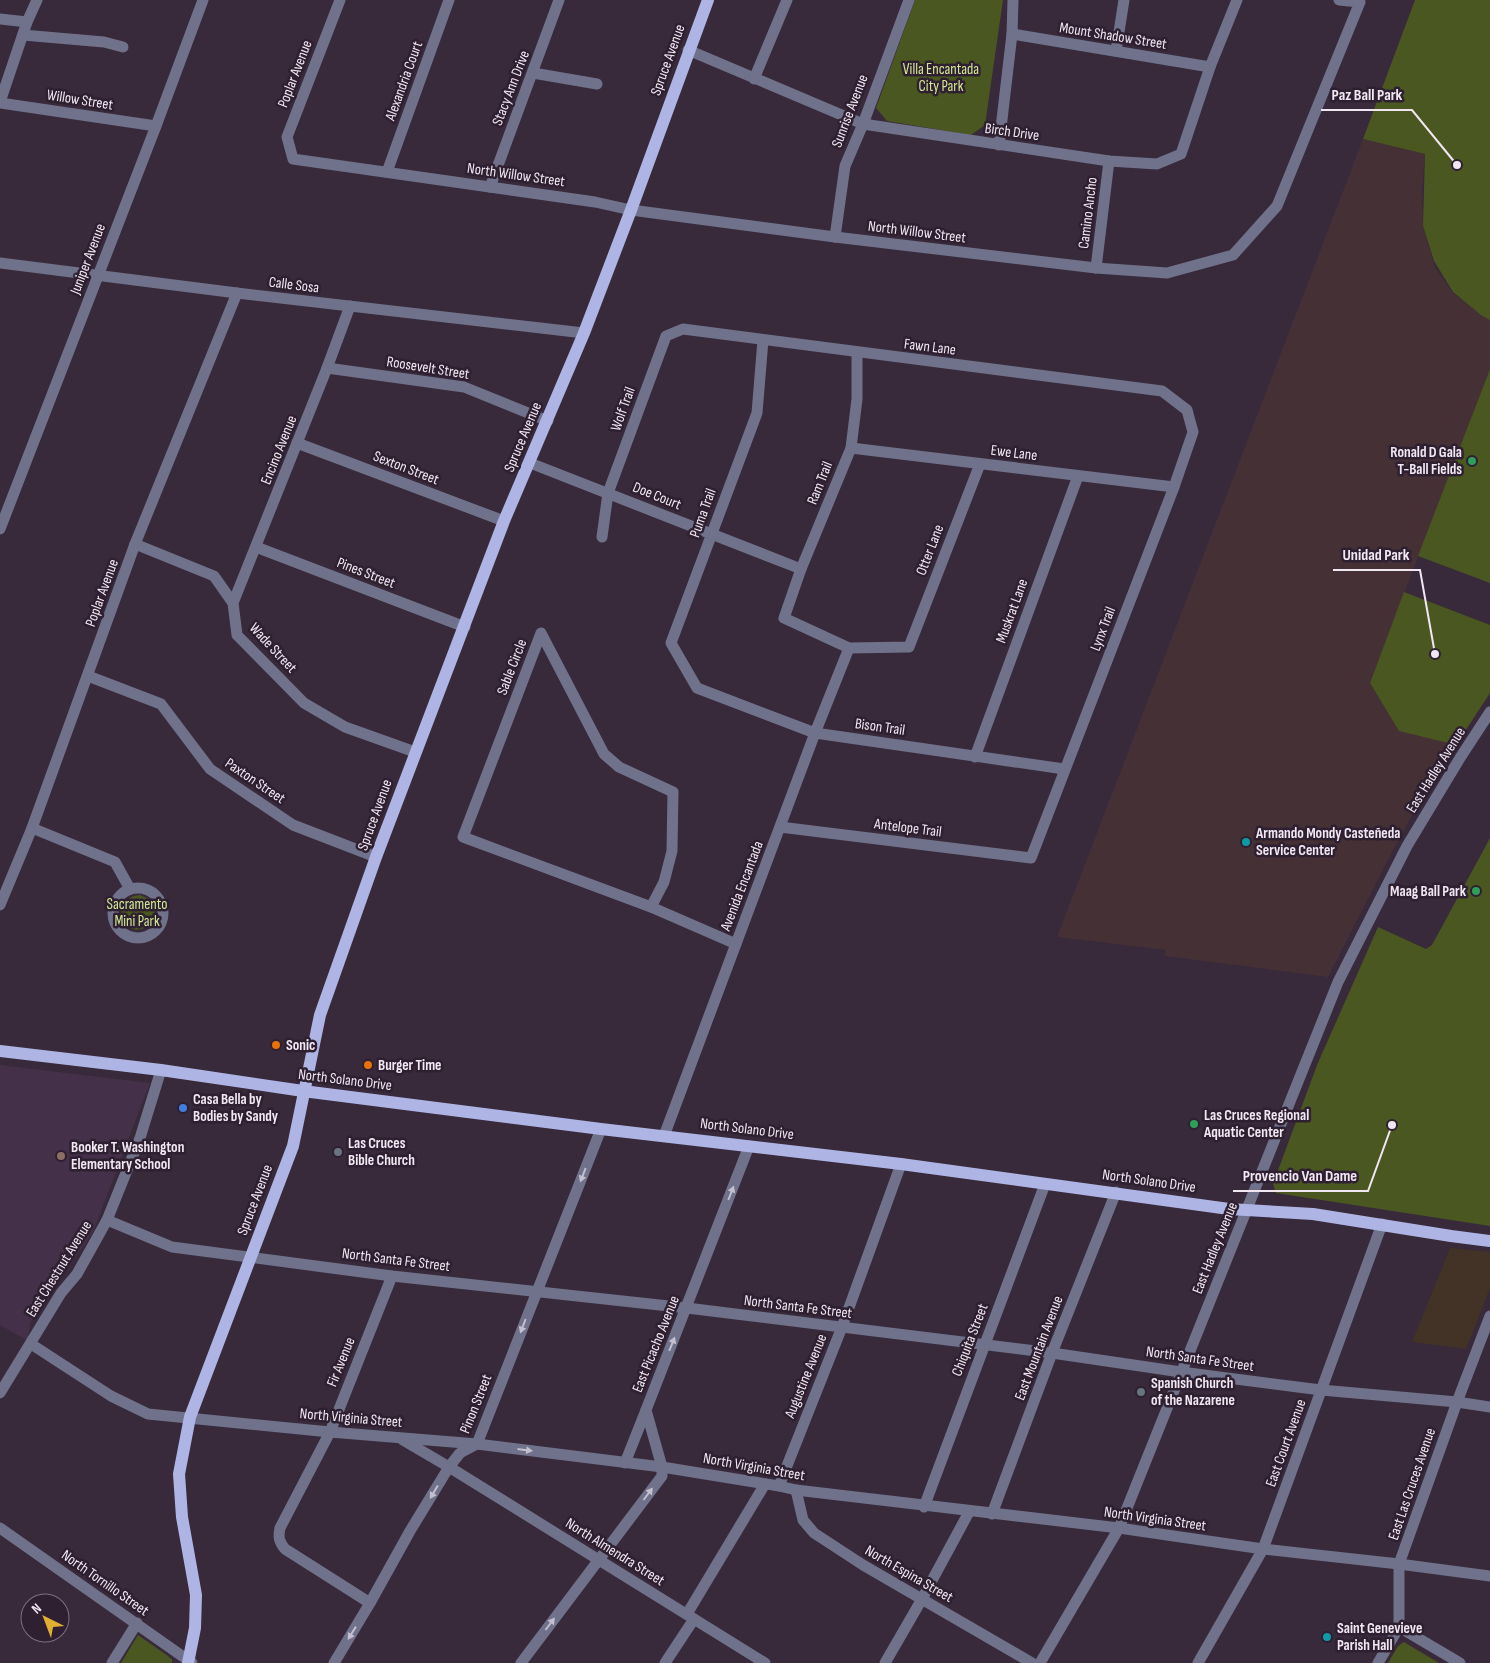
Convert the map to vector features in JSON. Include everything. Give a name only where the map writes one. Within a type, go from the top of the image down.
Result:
[{"type":"main road","name":"Spruce Avenue","points":[[189,1662],[196,1595],[182,1517],[179,1474],[190,1417],[293,1146],[320,1015],[376,857],[504,521],[584,333],[708,0]]},
{"type":"main road","name":"North Solano Drive","points":[[0,1051],[161,1070],[600,1130],[901,1164],[1229,1209],[1313,1214],[1490,1241]]},
{"type":"street","points":[[0,102],[27,22],[37,0]]},
{"type":"street","name":"Juniper Avenue","points":[[0,529],[203,0]]},
{"type":"street","name":"Poplar Avenue","points":[[293,159],[287,137],[340,0]]},
{"type":"street","name":"Alexandria Court","points":[[387,172],[449,0]]},
{"type":"street","name":"Stacy Ann Drive","points":[[490,187],[559,0]]},
{"type":"street","points":[[754,79],[787,0]]},
{"type":"street","name":"Sunrise Avenue","points":[[835,237],[845,166],[863,124],[908,0]]},
{"type":"street","points":[[999,145],[1012,34],[1013,0]]},
{"type":"street","points":[[1116,51],[1124,0]]},
{"type":"street","name":"Birch Drive","points":[[688,50],[863,124],[1109,161],[1157,164],[1180,154],[1210,66],[1237,0]]},
{"type":"street","name":"North Willow Street","points":[[293,159],[595,202],[631,210],[835,237],[1096,268],[1167,273],[1233,255],[1277,206],[1360,2],[1339,0]]},
{"type":"street","points":[[0,19],[27,22]]},
{"type":"street","name":"Mount Shadow Street","points":[[1012,34],[1210,66]]},
{"type":"street","points":[[23,35],[104,42],[123,47]]},
{"type":"street","points":[[533,74],[597,84]]},
{"type":"street","name":"Willow Street","points":[[0,102],[156,126]]},
{"type":"street","name":"Camino Ancho","points":[[1096,268],[1109,161]]},
{"type":"street","name":"Calle Sosa","points":[[0,263],[237,293],[584,333]]},
{"type":"street","name":"Poplar Avenue","points":[[0,905],[32,828],[135,544],[237,293]]},
{"type":"street","name":"Encino Avenue","points":[[233,603],[350,306]]},
{"type":"street","name":"Fawn Lane","points":[[666,336],[683,329],[1162,391],[1188,410]]},
{"type":"street","name":"Wolf Trail","points":[[602,537],[608,493],[666,336]]},
{"type":"street","name":"Puma Trail","points":[[697,688],[671,643],[756,412],[763,340]]},
{"type":"street","name":"Ram Trail","points":[[849,648],[784,618],[801,569],[851,448],[858,399],[857,352]]},
{"type":"street","name":"Roosevelt Street","points":[[327,368],[464,387],[548,421]]},
{"type":"street","name":"Lynx Trail","points":[[1031,858],[1174,487],[1193,432],[1188,410]]},
{"type":"street","name":"Sexton Street","points":[[297,443],[504,521]]},
{"type":"street","name":"Ewe Lane","points":[[851,448],[1174,487]]},
{"type":"street","name":"Doe Court","points":[[530,463],[801,569]]},
{"type":"street","name":"Otter Lane","points":[[849,648],[909,647],[980,464]]},
{"type":"street","name":"Muskrat Lane","points":[[975,756],[1078,476]]},
{"type":"street","name":"Wade Street","points":[[135,544],[214,576],[233,603],[237,635],[304,703],[345,727],[415,752]]},
{"type":"street","name":"Pines Street","points":[[256,546],[465,627]]},
{"type":"street","name":"Sable Circle","points":[[651,907],[664,882],[672,851],[673,792],[619,767],[604,754],[542,633],[463,837],[651,907],[736,944]]},
{"type":"street","name":"Avenida Encantada","points":[[664,1136],[815,733],[849,648]]},
{"type":"street","name":"Paxton Street","points":[[88,676],[161,704],[210,769],[294,825],[376,857]]},
{"type":"street","name":"Bison Trail","points":[[697,688],[815,733],[1064,769]]},
{"type":"street","name":"East Hadley Avenue","points":[[1040,1663],[1118,1528],[1338,982],[1406,846],[1490,712]]},
{"type":"street","name":"Antelope Trail","points":[[780,827],[1031,858]]},
{"type":"street","points":[[32,828],[115,862],[130,889]]},
{"type":"street","points":[[140,888],[148,890],[156,894],[162,903],[163,921],[159,928],[144,938],[136,939],[128,936],[116,926],[113,918],[116,900],[130,889],[140,888]]},
{"type":"street","name":"East Chestnut Avenue","points":[[0,1393],[61,1293],[77,1274],[107,1220],[140,1138],[161,1070]]},
{"type":"street","name":"Pinon Street","points":[[334,1663],[449,1467],[460,1453],[477,1444],[600,1130]]},
{"type":"street","name":"East Picacho Avenue","points":[[662,1467],[646,1410],[749,1146]]},
{"type":"street","name":"Augustine Avenue","points":[[779,1486],[842,1327],[901,1164]]},
{"type":"street","name":"Chiquita Street","points":[[924,1506],[1045,1184]]},
{"type":"street","name":"East Mountain Avenue","points":[[992,1514],[1052,1353],[1116,1192]]},
{"type":"street","name":"North Santa Fe Street","points":[[107,1220],[172,1247],[392,1276],[686,1308],[984,1344],[1321,1390],[1457,1402],[1490,1407]]},
{"type":"street","name":"East Court Avenue","points":[[1198,1663],[1263,1549],[1382,1224]]},
{"type":"street","name":"Fir Avenue","points":[[370,1603],[285,1549],[278,1539],[280,1528],[330,1432],[392,1276]]},
{"type":"street","name":"East Las Cruces Avenue","points":[[1399,1627],[1399,1564],[1490,1316]]},
{"type":"street","name":"North Virginia Street","points":[[31,1344],[110,1396],[148,1414],[477,1444],[662,1467],[796,1490],[969,1512],[1118,1528],[1263,1549],[1490,1576]]},
{"type":"street","points":[[626,1463],[646,1410]]},
{"type":"street","name":"North Almendra Street","points":[[399,1438],[599,1559],[765,1663]]},
{"type":"street","points":[[521,1663],[662,1476],[662,1467]]},
{"type":"street","points":[[665,1663],[765,1484]]},
{"type":"street","name":"North Espina Street","points":[[796,1490],[803,1520],[814,1533],[863,1565],[1032,1663]]},
{"type":"street","points":[[885,1663],[969,1512]]},
{"type":"street","name":"North Tornillo Street","points":[[0,1528],[189,1662]]},
{"type":"street","points":[[112,1663],[137,1624]]},
{"type":"street","points":[[1378,1663],[1399,1627],[1460,1663]]},
{"type":"shaded area","points":[[1363,139],[1425,154],[1422,191],[1423,227],[1435,267],[1453,293],[1490,320],[1490,369],[1370,683],[1399,731],[1456,745],[1423,795],[1328,977],[1165,956],[1166,950],[1057,937]]},
{"type":"shaded area","name":"Booker T. Washington Elementary School","points":[[0,1065],[150,1083],[93,1232],[30,1323],[28,1341],[0,1325]]},
{"type":"shaded area","points":[[1450,1248],[1490,1252],[1490,1288],[1466,1349],[1412,1342]]},
{"type":"green space","name":"Villa Encantada City Park","points":[[915,0],[1003,0],[985,125],[971,135],[887,121],[876,108]]},
{"type":"green space","points":[[1415,0],[1490,0],[1490,320],[1453,292],[1434,261],[1423,226],[1425,154],[1363,139]]},
{"type":"green space","name":"Ronald D Gala T-Ball Fields","points":[[1490,369],[1490,583],[1418,556]]},
{"type":"green space","points":[[1404,592],[1490,625],[1490,693],[1456,745],[1399,731],[1370,683]]},
{"type":"green space","points":[[1490,838],[1490,1226],[1276,1193],[1273,1184],[1317,1065],[1378,927],[1426,949],[1432,945]]},
{"type":"green space","name":"Sacramento Mini Park","points":[[140,895],[151,900],[157,906],[151,925],[135,930],[125,923],[121,912],[127,900]]},
{"type":"green space","points":[[138,1635],[168,1656],[172,1663],[121,1663]]},
{"type":"green space","points":[[1404,1642],[1439,1663],[1388,1663],[1398,1646]]},
{"type":"place","name":"Paz Ball Park","points":[[1457,165]]},
{"type":"place","name":"Ronald D Gala T-Ball Fields","points":[[1472,461]]},
{"type":"place","name":"Unidad Park","points":[[1435,654]]},
{"type":"place","name":"Armando Mondy Casteñeda Service Center","points":[[1246,842]]},
{"type":"place","name":"Maag Ball Park","points":[[1476,891]]},
{"type":"place","name":"Sonic","points":[[276,1045]]},
{"type":"place","name":"Burger Time","points":[[368,1065]]},
{"type":"place","name":"Casa Bella by Bodies by Sandy","points":[[183,1108]]},
{"type":"place","name":"Las Cruces Regional Aquatic Center","points":[[1194,1124]]},
{"type":"place","name":"Provencio Van Dame","points":[[1392,1125]]},
{"type":"place","name":"Las Cruces Bible Church","points":[[338,1152]]},
{"type":"place","name":"Booker T. Washington Elementary School","points":[[61,1156]]},
{"type":"place","name":"Spanish Church of the Nazarene","points":[[1141,1392]]},
{"type":"place","name":"Saint Genevieve Parish Hall","points":[[1327,1637]]}]
